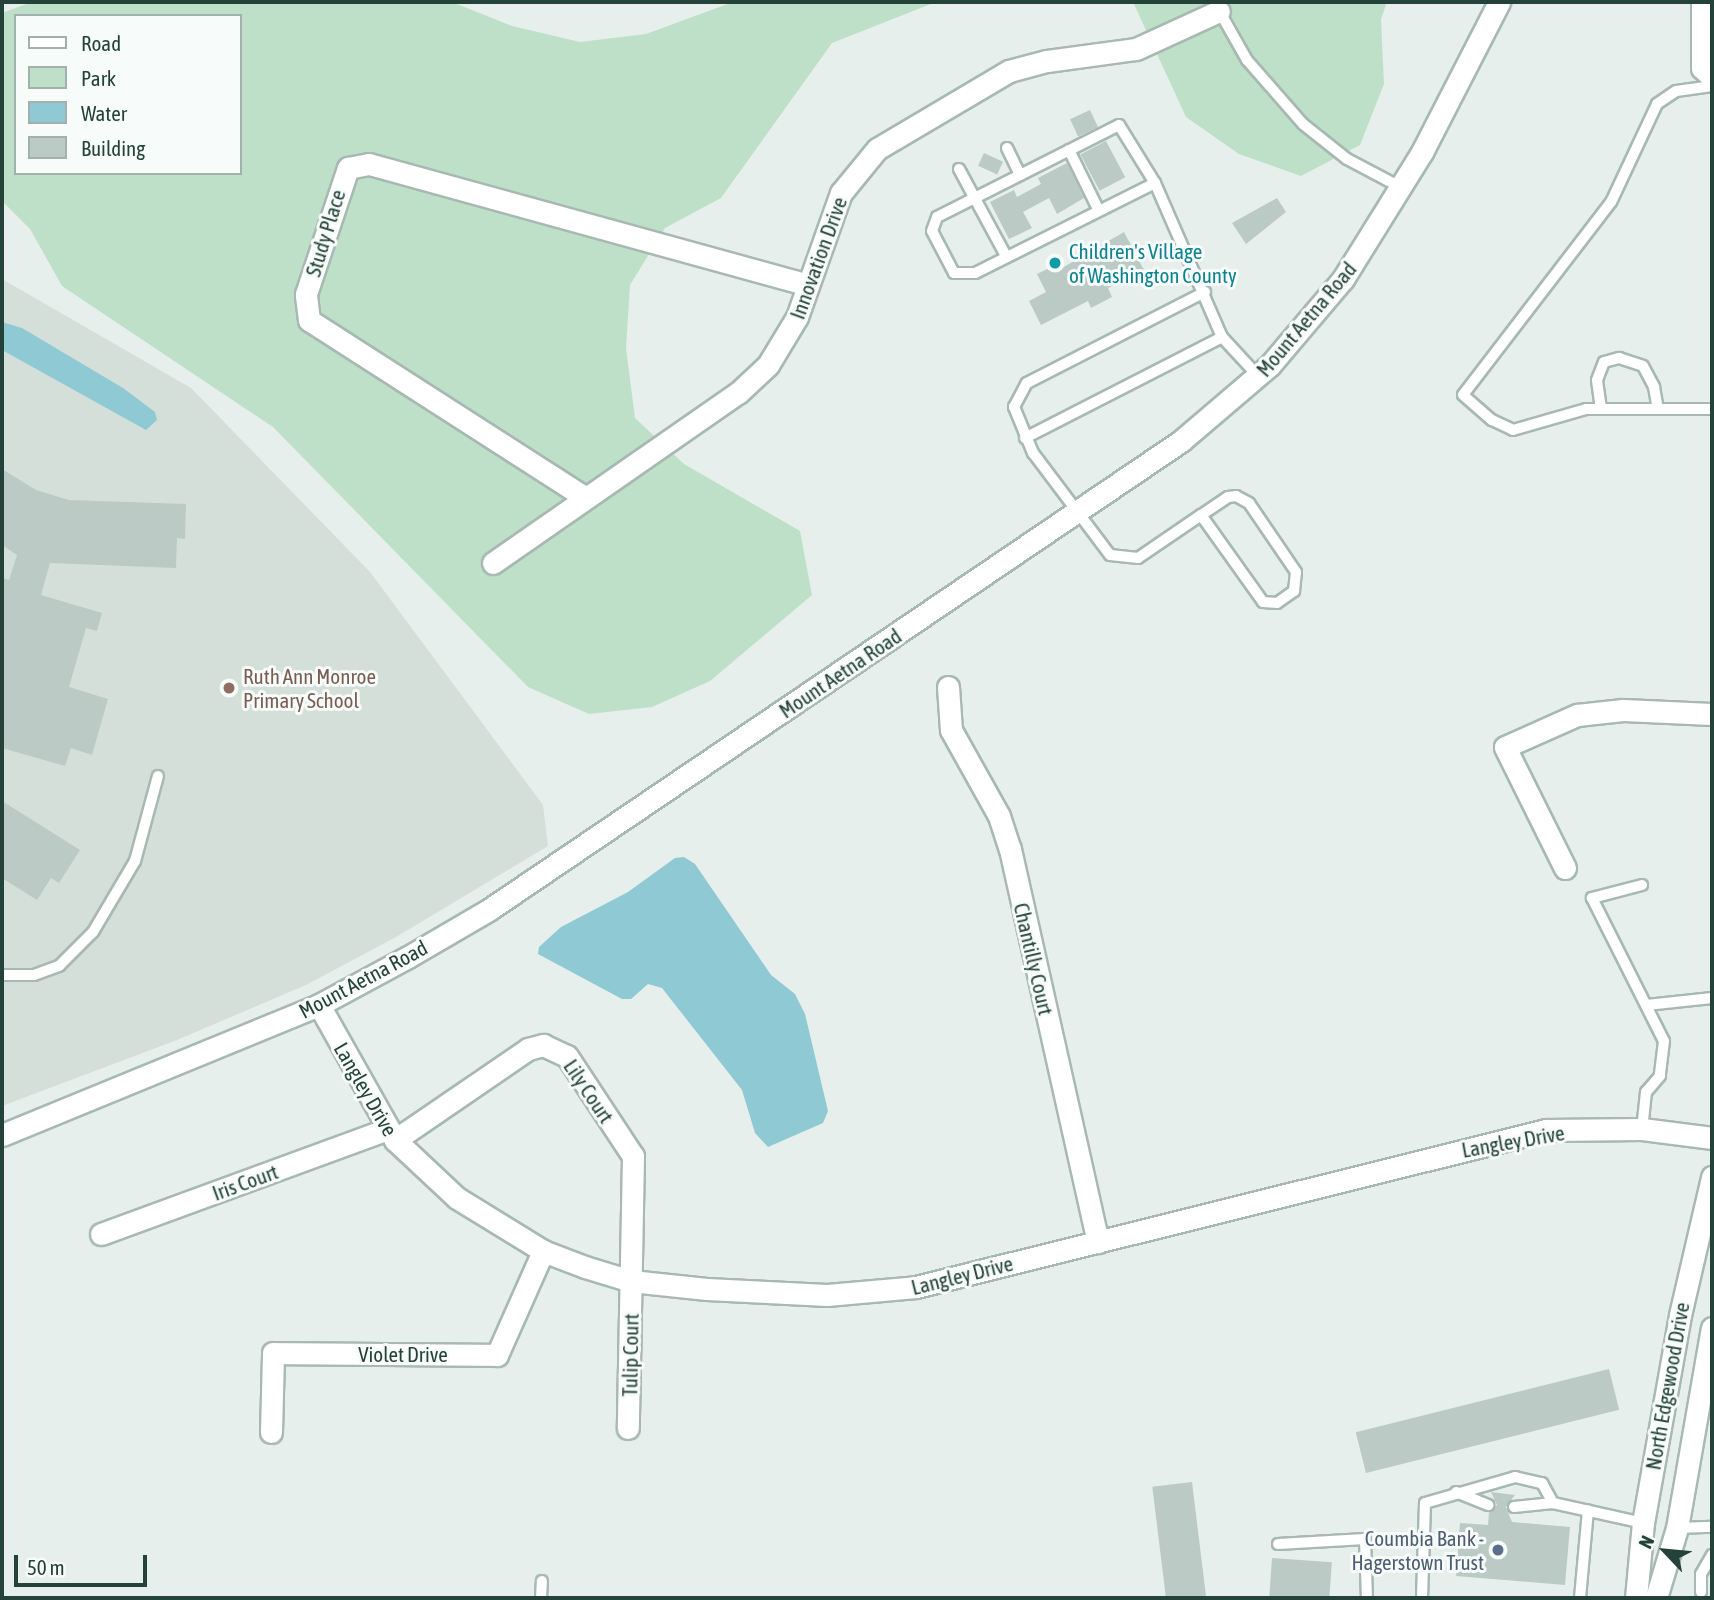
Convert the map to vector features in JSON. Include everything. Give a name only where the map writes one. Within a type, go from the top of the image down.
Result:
[{"type":"street","name":"Mount Aetna Road","points":[[2,1135],[319,1005],[490,909],[1181,441],[1259,376],[1343,279],[1402,188],[1499,2]]},
{"type":"street","points":[[1702,2],[1702,68],[1712,76]]},
{"type":"street","name":"Innovation Drive","points":[[493,563],[759,375],[785,342],[841,193],[860,164],[886,142],[1009,71],[1047,61],[1136,49],[1217,6]]},
{"type":"street","name":"Study Place","points":[[586,498],[309,320],[306,291],[348,168],[369,164],[808,285]]},
{"type":"street","name":"Chantilly Court","points":[[948,687],[951,730],[999,816],[1010,849],[1097,1242]]},
{"type":"street","points":[[1565,868],[1505,747],[1577,715],[1623,710],[1712,714]]},
{"type":"street","name":"Langley Drive","points":[[319,1005],[391,1135],[457,1198],[543,1251],[631,1281],[707,1289],[873,1294],[1097,1242],[1546,1130],[1642,1129],[1712,1138]]},
{"type":"street","name":"Lily Court","points":[[391,1135],[528,1049],[556,1048],[567,1056],[633,1156],[631,1281]]},
{"type":"street","name":"Iris Court","points":[[102,1234],[391,1135]]},
{"type":"street","name":"North Edgewood Drive","points":[[1636,1598],[1643,1523],[1680,1315],[1712,1177]]},
{"type":"street","name":"Violet Drive","points":[[271,1432],[273,1353],[497,1355],[543,1251]]},
{"type":"street","name":"Tulip Court","points":[[628,1429],[631,1281]]},
{"type":"street","name":"North Edgewood Drive","points":[[1656,1598],[1678,1528],[1712,1328]]},
{"type":"lane","points":[[1217,6],[1247,60],[1303,124],[1347,159],[1402,188]]},
{"type":"lane","points":[[1712,86],[1676,91],[1657,104],[1611,202],[1463,396],[1492,420],[1513,430],[1543,419],[1601,409],[1712,409]]},
{"type":"lane","points":[[1155,183],[968,275],[951,269],[932,223],[975,198],[1119,125],[1155,183],[1205,292],[1222,337],[1259,376]]},
{"type":"lane","points":[[1007,148],[1020,175]]},
{"type":"lane","points":[[1069,150],[1098,209]]},
{"type":"lane","points":[[959,169],[1006,256]]},
{"type":"lane","points":[[1201,515],[1263,602],[1277,603],[1294,591],[1296,572],[1244,498],[1228,497],[1129,561],[1103,549],[1025,438],[1013,407],[1027,383],[1205,292]]},
{"type":"lane","points":[[1025,438],[1222,337]]},
{"type":"lane","points":[[1601,409],[1597,380],[1604,362],[1619,358],[1643,366],[1654,387],[1658,410]]},
{"type":"lane","points":[[2,975],[34,975],[59,966],[93,932],[135,861],[158,776]]},
{"type":"lane","points":[[1642,886],[1592,898],[1664,1041],[1660,1076],[1646,1092],[1642,1129]]},
{"type":"lane","points":[[1647,1005],[1712,998]]},
{"type":"lane","points":[[1422,1598],[1424,1503],[1515,1477],[1542,1483],[1553,1503]]},
{"type":"lane","points":[[1456,1492],[1489,1505]]},
{"type":"lane","points":[[1514,1507],[1553,1503],[1643,1523]]},
{"type":"lane","points":[[1580,1598],[1588,1510]]},
{"type":"lane","points":[[1678,1528],[1712,1527]]},
{"type":"lane","points":[[1278,1544],[1365,1539],[1367,1598]]},
{"type":"lane","points":[[1701,1592],[1701,1574],[1712,1555]]},
{"type":"lane","points":[[541,1598],[542,1581]]},
{"type":"shaded area","name":"Ruth Ann Monroe Primary School","points":[[2,279],[191,388],[370,572],[543,805],[548,846],[396,937],[306,985],[177,1040],[2,1106]]},
{"type":"green space","points":[[32,2],[452,2],[512,26],[580,42],[646,34],[733,2],[936,2],[832,43],[721,198],[665,228],[630,285],[626,348],[635,418],[684,464],[800,531],[812,595],[710,681],[652,707],[589,714],[528,687],[273,427],[62,286],[30,229],[2,201],[2,13]]},
{"type":"green space","points":[[1133,2],[1387,2],[1381,19],[1384,84],[1360,145],[1301,176],[1239,154],[1186,117]]},
{"type":"water","points":[[2,322],[22,328],[123,388],[155,412],[157,420],[146,430],[2,350]]},
{"type":"water","points":[[684,857],[695,864],[771,975],[795,994],[805,1014],[828,1111],[823,1123],[768,1147],[755,1133],[742,1090],[662,988],[648,984],[631,999],[622,999],[538,954],[539,947],[561,927],[628,892],[675,858]]},
{"type":"building","points":[[1090,110],[1098,127],[1078,137],[1070,119]]},
{"type":"building","points":[[1106,141],[1125,177],[1100,191],[1080,155]]},
{"type":"building","points":[[984,153],[1003,162],[997,175],[978,166]]},
{"type":"building","points":[[1067,163],[1084,198],[1057,214],[1049,198],[1023,212],[1032,228],[1009,239],[990,202],[1014,190],[1017,197],[1041,184],[1038,178]]},
{"type":"building","points":[[1277,198],[1286,212],[1246,244],[1232,223]]},
{"type":"building","points":[[1124,232],[1144,270],[1108,288],[1112,297],[1091,308],[1088,301],[1041,325],[1029,301],[1046,292],[1037,274],[1060,263],[1062,268]]},
{"type":"building","points":[[2,469],[36,490],[69,500],[186,504],[185,539],[177,538],[176,568],[50,563],[41,595],[102,613],[97,631],[86,628],[69,687],[108,699],[92,755],[71,748],[65,766],[2,748],[2,578],[9,580],[17,555],[2,545]]},
{"type":"building","points":[[2,801],[80,850],[59,883],[51,878],[37,900],[2,878]]},
{"type":"building","points":[[1609,1369],[1619,1410],[1366,1473],[1356,1432]]},
{"type":"building","points":[[1192,1482],[1206,1598],[1166,1598],[1152,1487]]},
{"type":"building","points":[[1491,1492],[1515,1495],[1506,1507],[1512,1522],[1570,1527],[1565,1585],[1456,1576],[1460,1523],[1488,1525],[1489,1513],[1497,1505]]},
{"type":"building","points":[[1272,1558],[1332,1562],[1329,1598],[1269,1598]]},
{"type":"place","name":"Children's Village of Washington County","points":[[1055,263]]},
{"type":"place","name":"Ruth Ann Monroe Primary School","points":[[229,688]]},
{"type":"place","name":"Coumbia Bank - Hagerstown Trust","points":[[1498,1550]]}]
